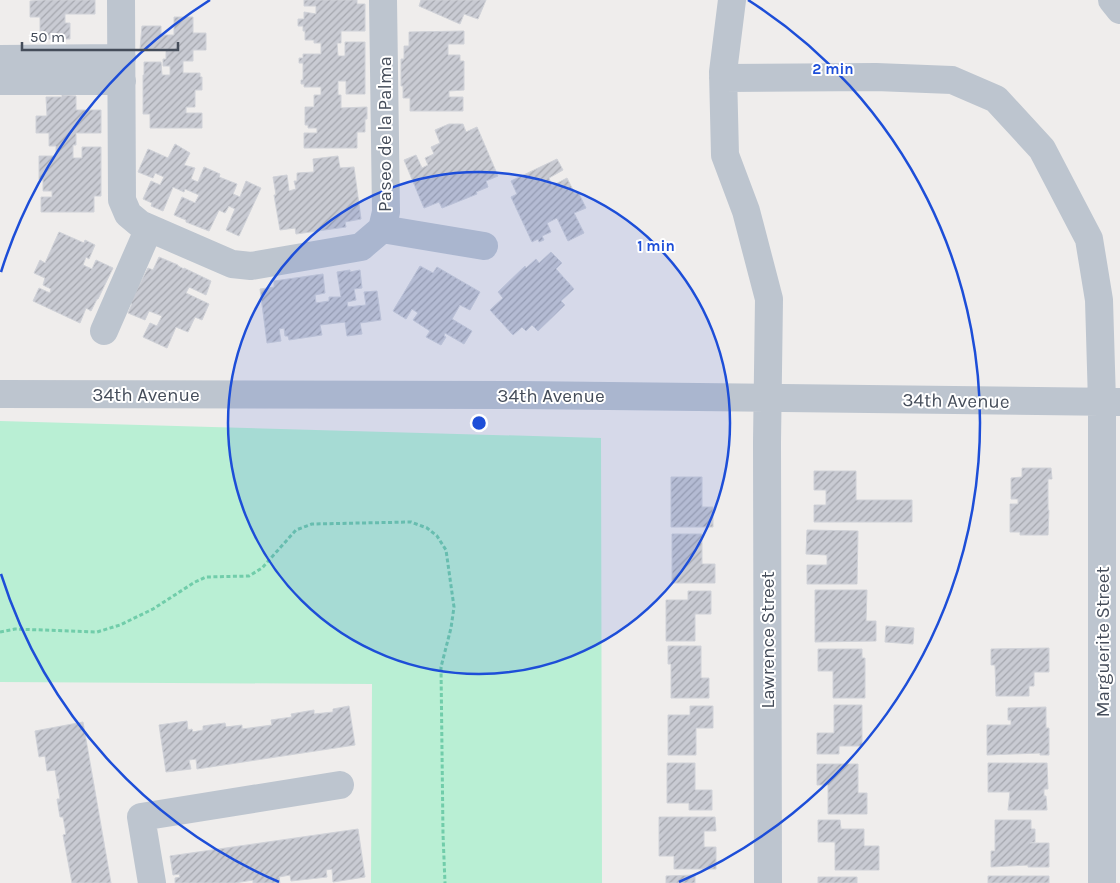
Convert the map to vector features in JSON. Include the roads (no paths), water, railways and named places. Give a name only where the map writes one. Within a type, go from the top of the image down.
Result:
[{"type":"street","name":"Paseo de la Palma","points":[[121,0],[122,200],[128,214],[140,224],[232,264],[252,266],[361,247],[382,229],[386,212],[383,0]]},
{"type":"street","name":"Lawrence Street","points":[[732,0],[723,78],[725,155],[746,211],[768,299],[768,883]]},
{"type":"street","points":[[1112,0],[1120,10]]},
{"type":"street","points":[[0,59],[122,70]]},
{"type":"street","points":[[0,81],[122,70]]},
{"type":"street","name":"Marguerite Street","points":[[723,78],[876,76],[952,80],[996,100],[1042,150],[1089,239],[1099,300],[1111,402],[1102,883]]},
{"type":"street","points":[[104,331],[149,228]]},
{"type":"street","points":[[382,229],[484,246]]},
{"type":"street","name":"34th Avenue","points":[[0,394],[520,394],[1111,402]]},
{"type":"street","points":[[152,883],[141,817],[340,785]]}]
